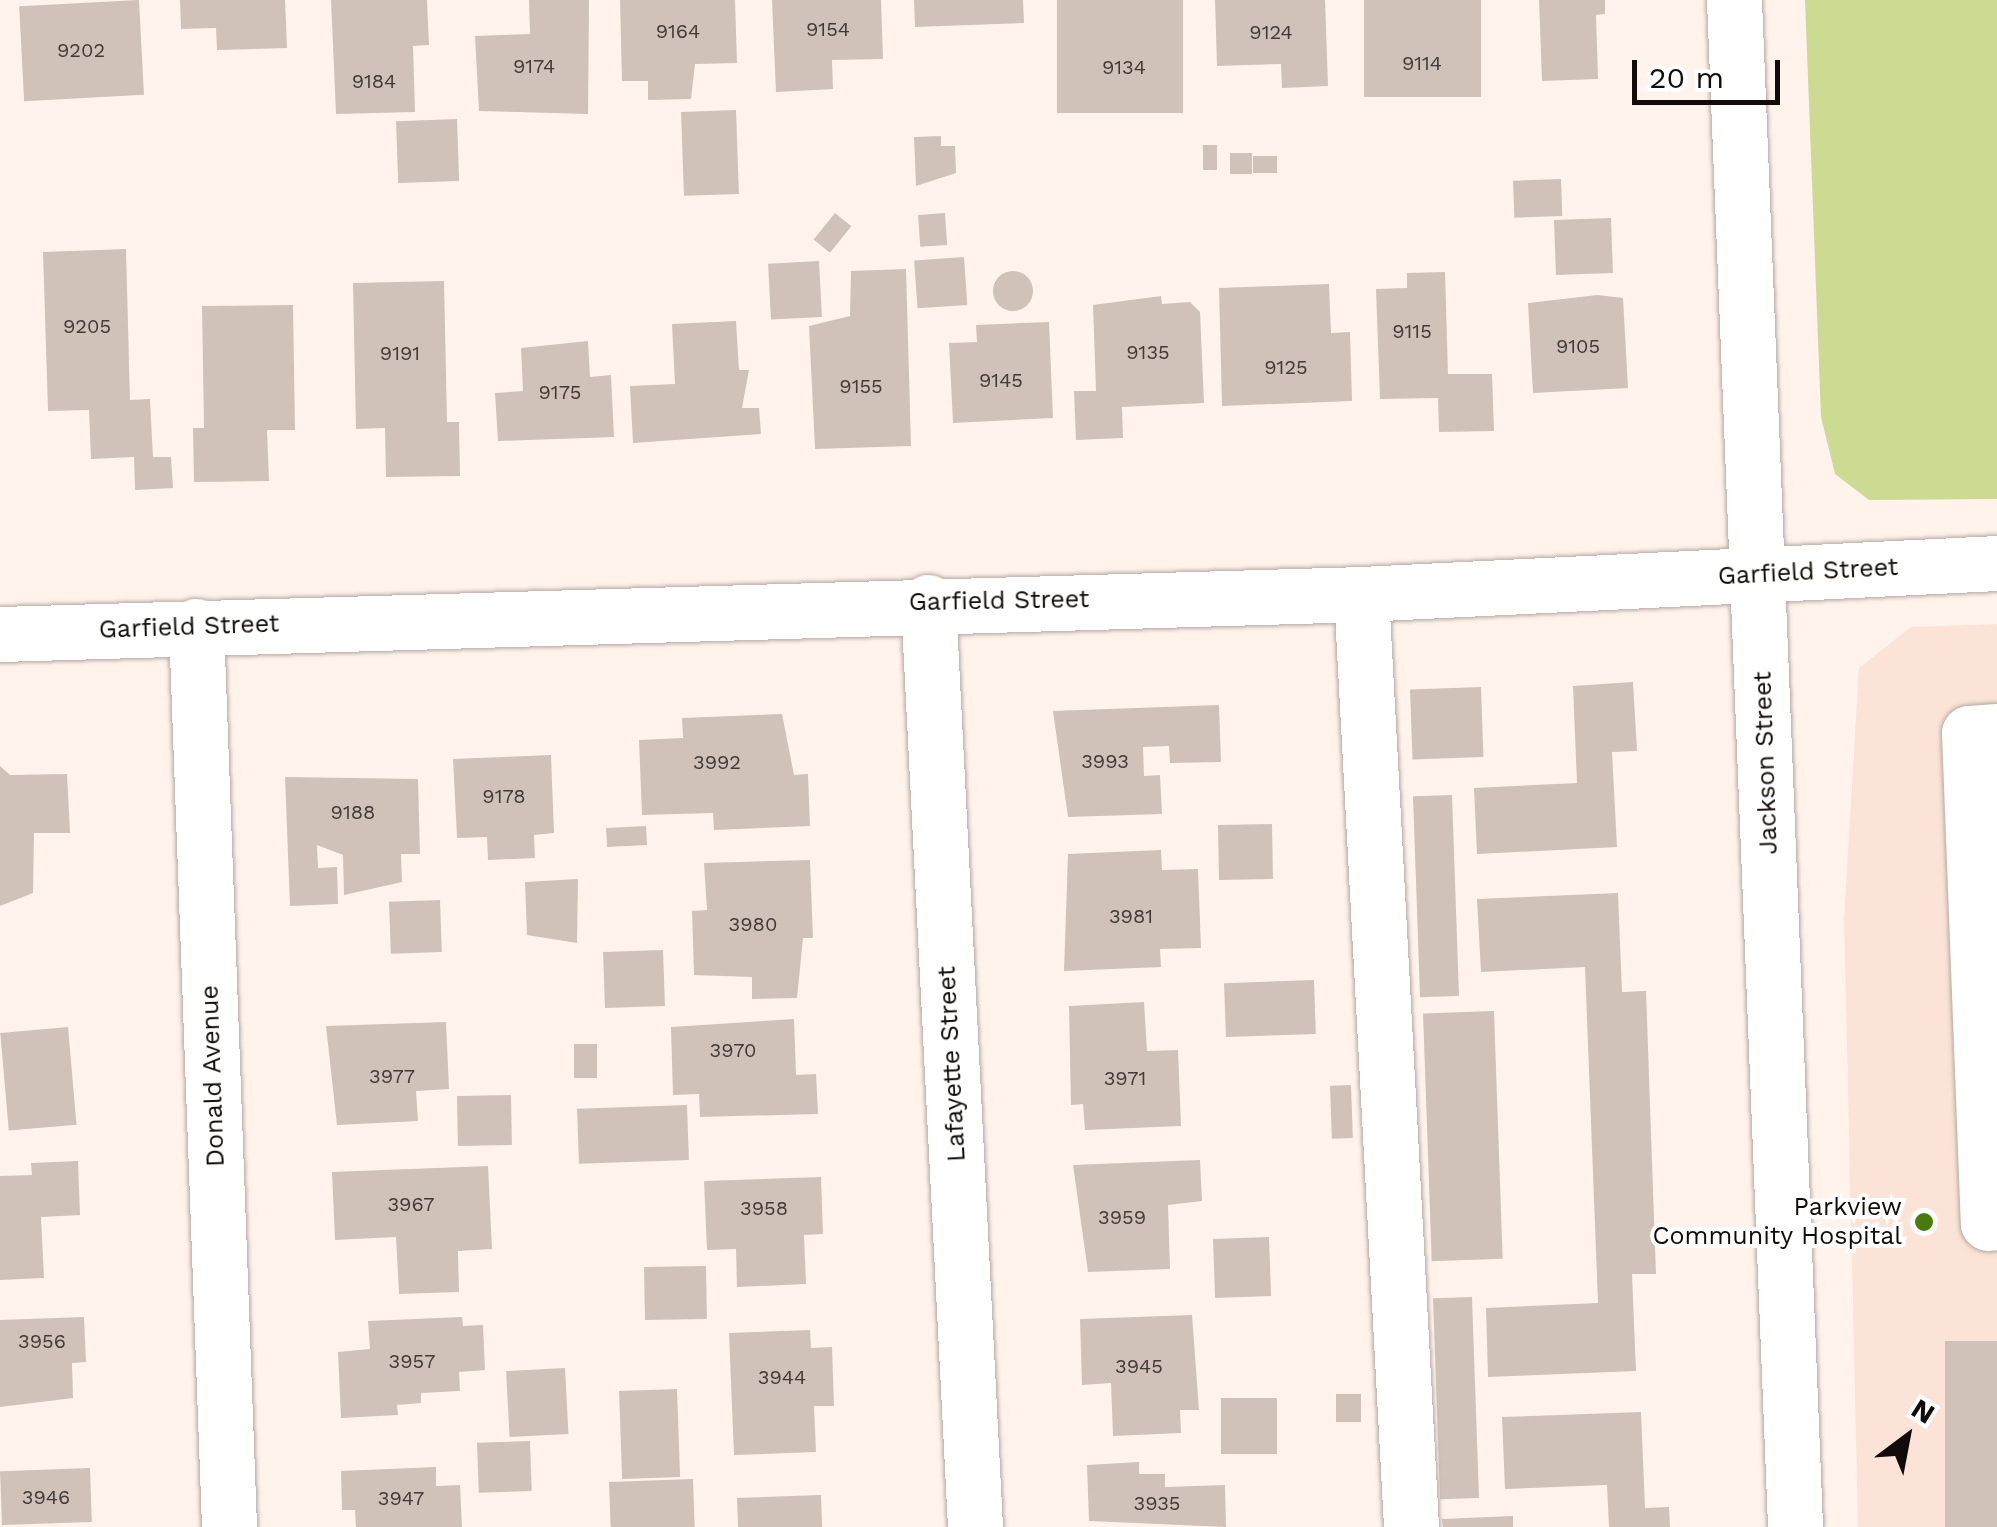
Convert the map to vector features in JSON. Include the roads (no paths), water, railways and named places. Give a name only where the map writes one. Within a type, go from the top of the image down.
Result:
[{"type":"street","name":"Jackson Street","points":[[1734,0],[1795,1527]]},
{"type":"street","name":"Garfield Street","points":[[0,634],[928,602],[1361,594],[1997,563]]},
{"type":"street","points":[[1361,594],[1411,1527]]},
{"type":"street","name":"Lafayette Street","points":[[928,602],[975,1527]]},
{"type":"street","name":"Donald Avenue","points":[[196,626],[230,1527]]},
{"type":"street","points":[[1997,731],[1969,732],[1988,1223],[1997,1222]]},
{"type":"place","name":"Parkview Community Hospital","points":[[1924,1222]]}]
